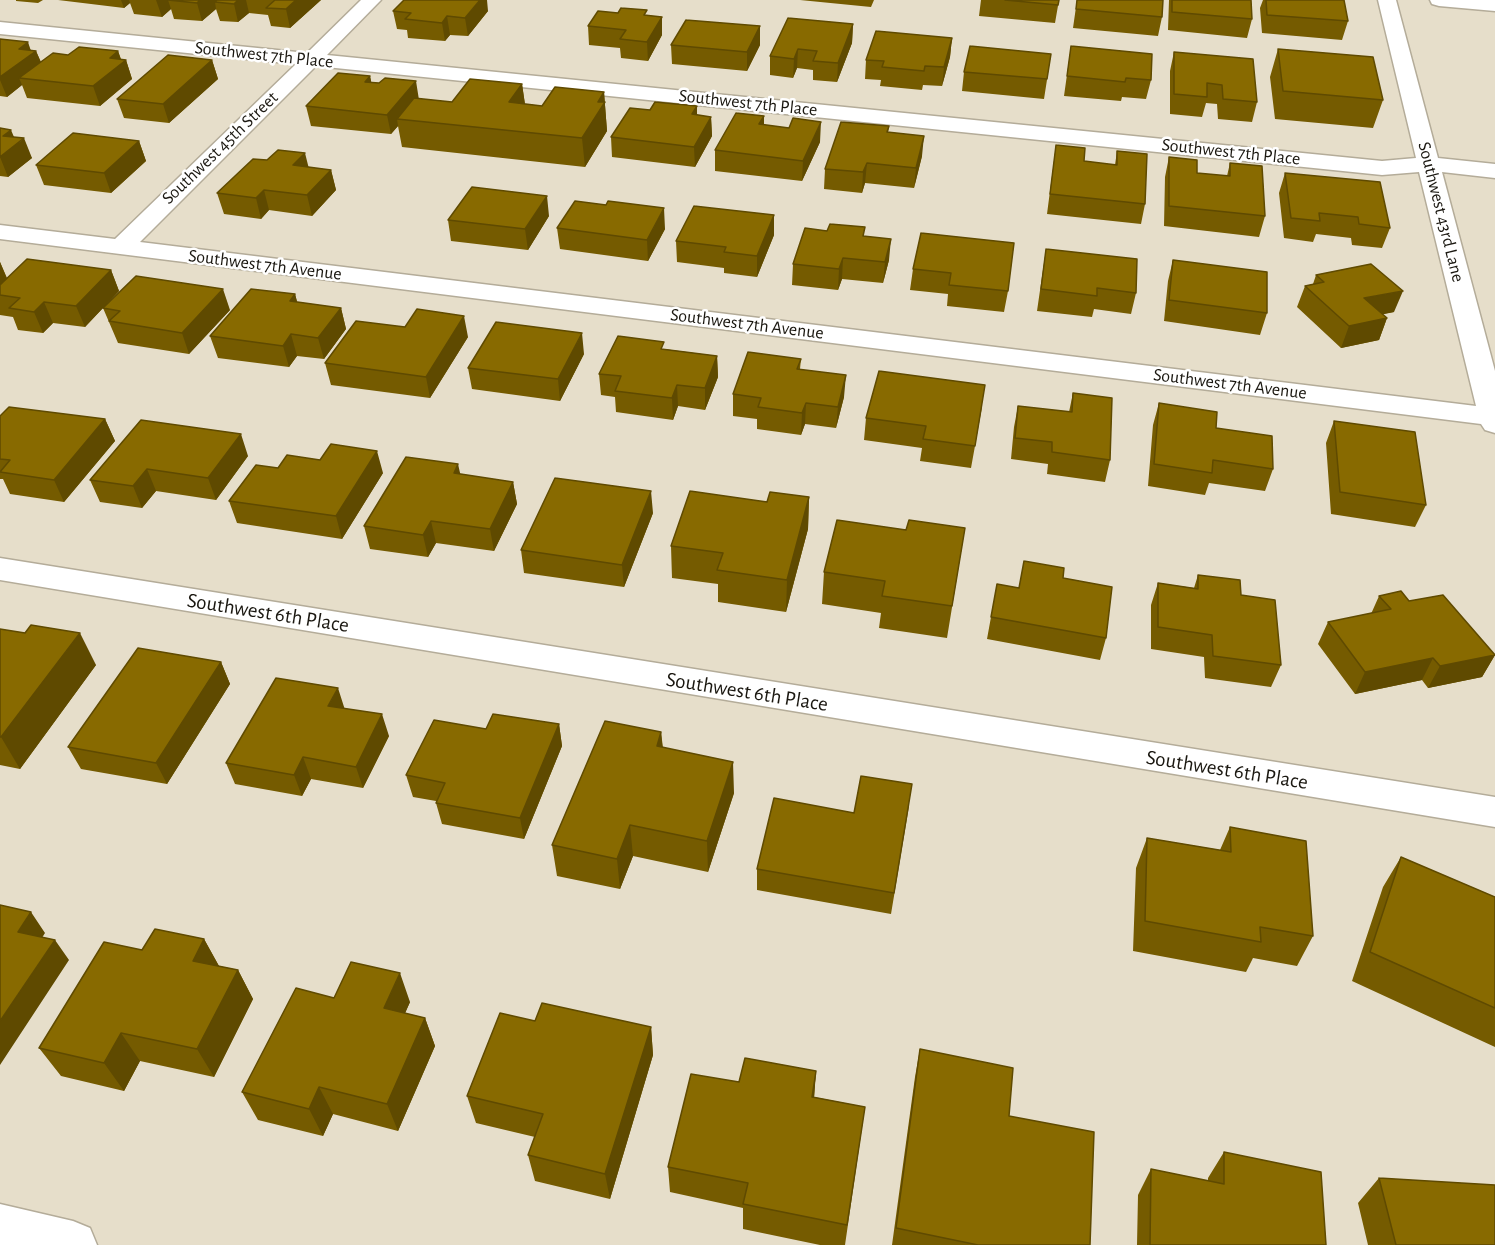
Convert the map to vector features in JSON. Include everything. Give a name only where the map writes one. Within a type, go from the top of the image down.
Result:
[{"type":"street","name":"Southwest 45th Street","points":[[121,247],[372,0]]},
{"type":"street","name":"Southwest 43rd Lane","points":[[1387,0],[1494,419]]},
{"type":"street","points":[[1439,0],[1495,5]]},
{"type":"street","name":"Southwest 7th Place","points":[[0,28],[1382,168],[1430,164],[1495,171]]},
{"type":"street","name":"Southwest 7th Avenue","points":[[0,232],[1494,419]]},
{"type":"street","name":"Southwest 6th Place","points":[[0,569],[1495,813]]},
{"type":"street","points":[[0,1227],[73,1245]]},
{"type":"building","points":[[168,0],[200,0],[197,3]]},
{"type":"building","points":[[217,0],[238,0],[234,4],[215,2]]},
{"type":"building","points":[[275,0],[296,0],[286,9],[266,8]]},
{"type":"building","points":[[404,0],[480,0],[465,18],[447,16],[442,23],[405,19],[411,13],[393,11]]},
{"type":"building","points":[[1005,0],[1059,0],[1058,5]]},
{"type":"building","points":[[1077,0],[1163,0],[1162,17],[1076,9]]},
{"type":"building","points":[[1172,0],[1251,0],[1252,19],[1172,12]]},
{"type":"building","points":[[1266,0],[1344,0],[1348,21],[1267,15]]},
{"type":"building","points":[[621,8],[647,10],[644,15],[662,17],[647,42],[620,39],[626,30],[588,26],[598,11],[618,13]]},
{"type":"building","points":[[788,18],[853,24],[838,63],[813,61],[817,51],[798,49],[794,59],[770,56]]},
{"type":"building","points":[[686,20],[760,26],[747,52],[671,45]]},
{"type":"building","points":[[876,31],[952,38],[944,67],[925,66],[924,71],[882,67],[884,61],[866,60]]},
{"type":"building","points":[[0,39],[28,42],[19,49],[36,51],[0,77]]},
{"type":"building","points":[[970,46],[1051,54],[1047,79],[964,72]]},
{"type":"building","points":[[1071,46],[1152,54],[1151,80],[1126,78],[1125,82],[1067,76]]},
{"type":"building","points":[[79,47],[118,51],[110,58],[126,60],[93,86],[19,78],[53,53],[68,55]]},
{"type":"building","points":[[1278,49],[1373,57],[1383,100],[1283,91]]},
{"type":"building","points":[[1174,52],[1253,59],[1257,102],[1223,99],[1222,85],[1207,83],[1207,97],[1174,94]]},
{"type":"building","points":[[168,55],[212,60],[163,104],[117,99]]},
{"type":"building","points":[[338,73],[370,76],[365,82],[379,83],[385,78],[416,81],[387,115],[306,106]]},
{"type":"building","points":[[470,79],[522,84],[509,102],[542,106],[555,87],[604,92],[598,102],[605,102],[582,138],[397,119],[414,98],[452,102]]},
{"type":"building","points":[[655,102],[697,106],[692,114],[711,117],[694,147],[611,137],[630,108],[650,110]]},
{"type":"building","points":[[736,113],[764,116],[759,124],[789,128],[793,118],[821,122],[803,161],[715,150]]},
{"type":"building","points":[[841,122],[889,126],[887,132],[924,136],[916,168],[867,163],[863,172],[825,169]]},
{"type":"building","points":[[0,128],[11,130],[3,136],[24,138],[0,157]]},
{"type":"building","points":[[73,133],[139,141],[104,173],[36,165]]},
{"type":"building","points":[[1056,145],[1085,148],[1084,161],[1117,165],[1117,151],[1147,154],[1145,204],[1050,194]]},
{"type":"building","points":[[278,150],[305,153],[293,165],[331,170],[307,195],[264,190],[256,198],[217,193],[253,159],[267,160]]},
{"type":"building","points":[[1169,157],[1197,160],[1197,173],[1230,176],[1230,163],[1262,166],[1265,216],[1169,206]]},
{"type":"building","points":[[1285,173],[1380,182],[1390,228],[1359,224],[1358,217],[1319,213],[1320,221],[1291,218]]},
{"type":"building","points":[[472,187],[547,196],[525,229],[448,220]]},
{"type":"building","points":[[575,201],[606,205],[608,201],[664,208],[647,240],[557,228]]},
{"type":"building","points":[[694,206],[774,215],[757,256],[724,252],[726,247],[676,241]]},
{"type":"building","points":[[830,224],[865,227],[863,236],[891,239],[885,262],[843,258],[839,269],[793,264],[805,228],[827,231]]},
{"type":"building","points":[[921,233],[1014,243],[1008,291],[949,285],[951,273],[913,269]]},
{"type":"building","points":[[1046,249],[1137,259],[1136,293],[1097,288],[1097,296],[1041,289]]},
{"type":"building","points":[[27,259],[111,270],[76,306],[44,302],[34,312],[9,308],[20,298],[0,295],[0,285]]},
{"type":"building","points":[[1173,260],[1267,272],[1267,313],[1169,300]]},
{"type":"building","points":[[1371,264],[1403,291],[1364,298],[1387,318],[1349,326],[1305,286],[1324,282],[1316,275]]},
{"type":"building","points":[[136,276],[223,289],[182,333],[109,321],[120,311],[103,308]]},
{"type":"building","points":[[251,289],[295,294],[290,301],[341,308],[318,338],[291,334],[283,346],[210,336]]},
{"type":"building","points":[[417,309],[464,316],[426,377],[325,363],[356,321],[405,327]]},
{"type":"building","points":[[496,322],[582,333],[558,379],[468,368]]},
{"type":"building","points":[[618,336],[664,342],[661,349],[717,356],[705,388],[677,385],[672,398],[615,391],[621,376],[599,374]]},
{"type":"building","points":[[748,352],[801,359],[797,369],[846,375],[838,407],[806,403],[802,413],[758,407],[761,398],[733,394]]},
{"type":"building","points":[[879,371],[985,385],[975,446],[923,439],[926,426],[866,418]]},
{"type":"building","points":[[1073,393],[1112,398],[1110,460],[1052,452],[1052,442],[1015,438],[1018,406],[1072,412]]},
{"type":"building","points":[[1159,403],[1217,412],[1216,428],[1272,436],[1273,469],[1213,460],[1212,473],[1154,464]]},
{"type":"building","points":[[9,407],[105,419],[54,480],[0,472],[10,460],[0,459],[0,416]]},
{"type":"building","points":[[141,420],[241,434],[208,478],[147,469],[133,486],[90,480]]},
{"type":"building","points":[[1334,421],[1415,432],[1426,505],[1340,492]]},
{"type":"building","points":[[331,444],[377,451],[336,516],[229,501],[256,465],[278,468],[287,455],[320,460]]},
{"type":"building","points":[[406,457],[458,464],[454,473],[513,482],[490,529],[431,521],[423,535],[364,526]]},
{"type":"building","points":[[555,478],[651,491],[622,565],[521,550]]},
{"type":"building","points":[[690,491],[767,502],[770,492],[809,497],[787,580],[717,570],[723,553],[671,546]]},
{"type":"building","points":[[837,520],[906,530],[909,520],[965,528],[952,606],[882,596],[885,581],[824,572]]},
{"type":"building","points":[[1024,561],[1064,568],[1063,578],[1112,587],[1106,638],[991,617],[997,584],[1019,588]]},
{"type":"building","points":[[1198,575],[1240,580],[1241,595],[1275,600],[1281,665],[1213,656],[1212,635],[1158,627],[1158,583],[1198,589]]},
{"type":"building","points":[[1401,591],[1409,601],[1443,595],[1495,655],[1440,666],[1433,658],[1365,672],[1328,622],[1391,609],[1379,596]]},
{"type":"building","points":[[31,625],[80,633],[0,737],[0,629],[25,633]]},
{"type":"building","points":[[138,648],[221,662],[156,763],[68,747]]},
{"type":"building","points":[[276,678],[338,688],[328,706],[382,714],[356,767],[303,757],[294,775],[226,763]]},
{"type":"building","points":[[493,714],[559,724],[520,818],[436,803],[445,783],[406,775],[434,720],[486,729]]},
{"type":"building","points":[[605,721],[661,732],[657,746],[733,762],[707,841],[630,825],[617,859],[552,845]]},
{"type":"building","points":[[861,776],[912,784],[894,893],[757,869],[774,798],[854,813]]},
{"type":"building","points":[[1230,827],[1306,841],[1313,936],[1260,927],[1261,942],[1145,921],[1147,838],[1231,852]]},
{"type":"building","points":[[1401,857],[1495,897],[1495,1008],[1370,952]]},
{"type":"building","points":[[0,905],[31,912],[18,932],[55,940],[0,1021]]},
{"type":"building","points":[[155,929],[204,939],[193,961],[238,970],[197,1049],[121,1033],[104,1063],[39,1048],[104,942],[142,950]]},
{"type":"building","points":[[351,962],[400,973],[384,1008],[425,1018],[387,1104],[319,1087],[309,1109],[242,1092],[296,988],[334,998]]},
{"type":"building","points":[[542,1003],[651,1027],[605,1174],[528,1155],[543,1114],[467,1096],[500,1013],[535,1021]]},
{"type":"building","points":[[920,1049],[1013,1068],[1009,1116],[1094,1132],[1090,1245],[978,1245],[896,1228]]},
{"type":"building","points":[[745,1058],[816,1071],[812,1097],[865,1107],[847,1225],[743,1204],[748,1183],[668,1167],[691,1074],[739,1082]]},
{"type":"building","points":[[1224,1152],[1321,1172],[1326,1245],[1150,1245],[1151,1169],[1224,1184]]},
{"type":"building","points":[[1379,1178],[1495,1185],[1495,1245],[1396,1245]]}]
